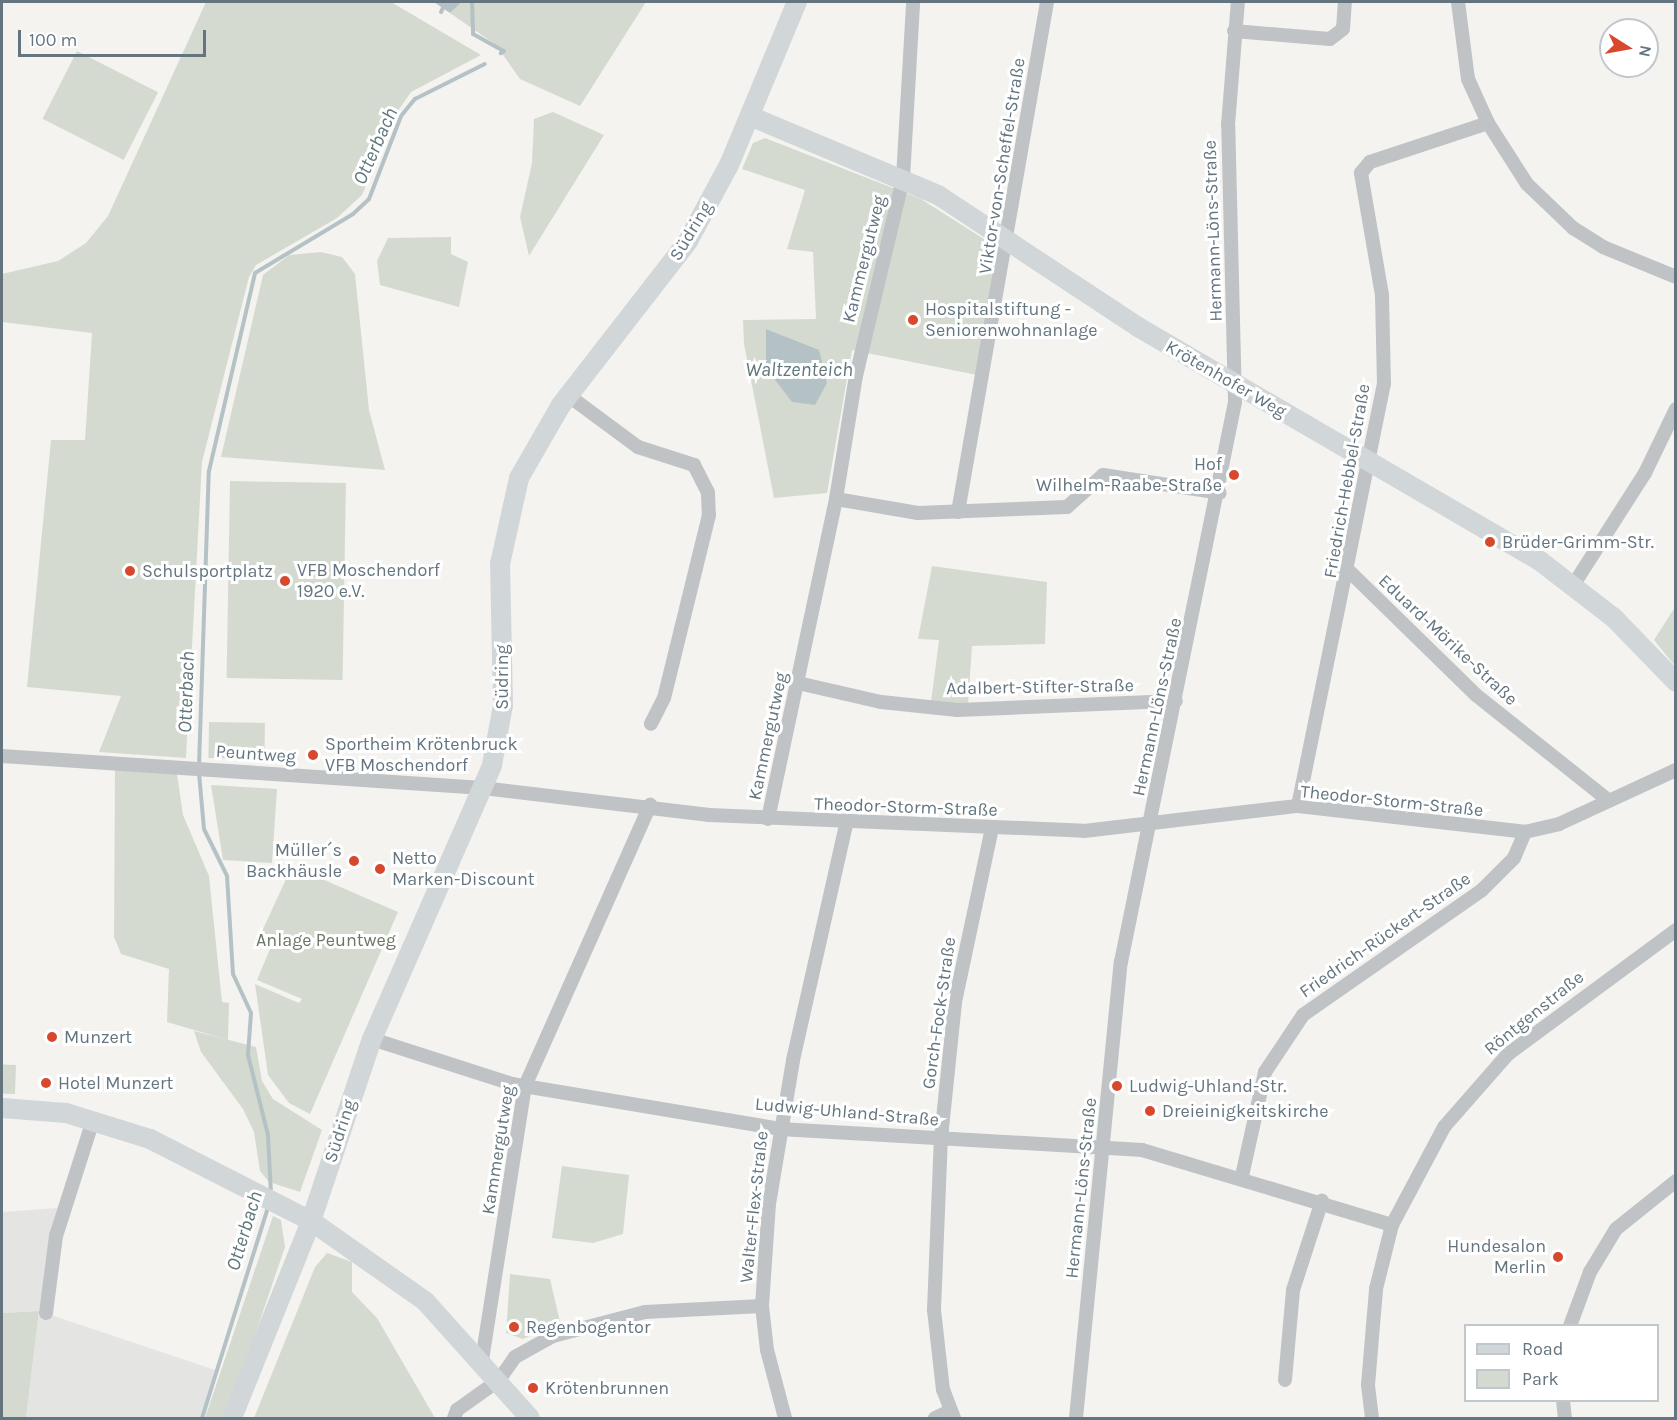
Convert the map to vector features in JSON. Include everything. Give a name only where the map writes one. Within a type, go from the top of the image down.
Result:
[{"type":"street","name":"Südring","points":[[232,1419],[311,1221],[372,1039],[483,788],[503,705],[504,532],[534,445],[688,241],[750,116],[797,2]]},
{"type":"street","name":"Kammergutweg","points":[[482,1360],[525,1086],[650,805],[662,811],[768,819],[836,499],[856,376],[903,178],[913,2]]},
{"type":"street","name":"Viktor-von-Scheffel-Straße","points":[[958,512],[1008,242],[1047,2]]},
{"type":"street","name":"Hermann-Löns-Straße","points":[[1076,1419],[1121,962],[1220,493],[1235,386],[1228,125],[1238,2]]},
{"type":"street","points":[[1234,31],[1330,39],[1343,29],[1346,2]]},
{"type":"street","points":[[1458,2],[1461,50],[1488,123],[1527,184],[1573,228],[1603,247],[1676,277]]},
{"type":"street","name":"Krötenhofer Weg","points":[[750,116],[903,178],[987,224],[1008,242],[1235,386],[1372,462],[1574,584],[1676,682]]},
{"type":"street","name":"Friedrich-Hebbel-Straße","points":[[1298,806],[1372,462],[1386,328],[1361,185],[1361,172],[1370,162],[1488,123]]},
{"type":"street","points":[[569,396],[638,447],[694,465],[708,492],[709,515],[664,698],[651,724]]},
{"type":"street","points":[[1574,584],[1645,473],[1676,409]]},
{"type":"street","points":[[836,499],[918,513],[1067,507],[1103,475],[1220,493]]},
{"type":"street","name":"Eduard-Mörike-Straße","points":[[1349,571],[1476,695],[1608,800]]},
{"type":"street","name":"Adalbert-Stifter-Straße","points":[[798,683],[881,702],[958,710],[1176,701]]},
{"type":"street","name":"Peuntweg","points":[[2,756],[483,788],[650,805]]},
{"type":"street","name":"Theodor-Storm-Straße","points":[[768,819],[846,824],[1084,831],[1298,806],[1525,832],[1559,824],[1676,770]]},
{"type":"street","name":"Walter-Flex-Straße","points":[[785,1419],[767,1350],[762,1306],[780,1129],[846,824]]},
{"type":"street","name":"Gorch-Fock-Straße","points":[[952,1415],[937,1358],[934,1310],[941,1138],[955,1002],[992,828]]},
{"type":"street","name":"Friedrich-Rückert-Straße","points":[[1242,1176],[1265,1072],[1303,1015],[1482,890],[1514,858],[1525,832]]},
{"type":"street","name":"Röntgenstraße","points":[[1372,1419],[1370,1343],[1392,1225],[1444,1127],[1479,1084],[1563,1010],[1676,930]]},
{"type":"street","name":"Ludwig-Uhland-Straße","points":[[372,1039],[525,1086],[780,1129],[1103,1148],[1183,1158],[1322,1200],[1392,1225]]},
{"type":"street","points":[[2,1108],[93,1120],[150,1139],[311,1221],[398,1277],[482,1360],[530,1419]]},
{"type":"street","points":[[46,1313],[56,1236],[93,1120]]},
{"type":"street","points":[[1571,1324],[1590,1272],[1616,1229],[1676,1181]]},
{"type":"street","points":[[1285,1380],[1293,1290],[1322,1200]]},
{"type":"street","points":[[454,1419],[457,1410],[499,1380],[534,1343],[591,1323],[645,1312],[762,1306]]},
{"type":"street","points":[[1563,1402],[1565,1419]]},
{"type":"street","points":[[935,1419],[952,1415]]},
{"type":"shaded area","points":[[57,1208],[39,1311],[2,1313],[2,1212]]},
{"type":"shaded area","points":[[39,1311],[218,1371],[205,1418],[26,1418]]},
{"type":"green space","points":[[206,2],[391,2],[481,55],[411,92],[393,118],[362,195],[337,218],[256,265],[249,277],[202,462],[186,758],[99,752],[121,696],[27,687],[51,440],[85,440],[92,333],[2,322],[2,274],[58,261],[86,243],[108,216]]},
{"type":"green space","points":[[462,2],[646,2],[580,106],[520,79],[496,45],[450,13]]},
{"type":"green space","points":[[77,51],[158,92],[124,160],[42,119]]},
{"type":"green space","points":[[553,112],[604,135],[529,256],[520,217],[532,163],[534,119]]},
{"type":"green space","points":[[765,138],[921,199],[998,248],[977,375],[852,350],[827,493],[774,498],[744,344],[743,320],[816,319],[813,252],[787,249],[805,190],[742,169],[753,143]]},
{"type":"green space","points":[[451,237],[451,254],[468,262],[459,307],[380,285],[377,261],[388,238]]},
{"type":"green space","points":[[321,252],[342,257],[355,274],[369,410],[385,470],[221,457],[263,275],[289,255]]},
{"type":"green space","name":"VFB Moschendorf 1920 e.V.","points":[[230,481],[346,483],[343,680],[227,678]]},
{"type":"green space","points":[[932,566],[1047,582],[1045,644],[972,646],[968,704],[931,702],[939,640],[918,639]]},
{"type":"green space","points":[[1675,607],[1675,666],[1654,640]]},
{"type":"green space","points":[[209,722],[265,723],[264,759],[208,758]]},
{"type":"green space","points":[[115,769],[177,774],[183,815],[209,876],[222,1002],[229,1003],[228,1040],[167,1022],[169,969],[121,954],[114,937]]},
{"type":"green space","points":[[211,785],[277,789],[272,863],[223,860]]},
{"type":"green space","name":"Anlage Peuntweg","points":[[292,866],[398,912],[310,1114],[289,1103],[268,1075],[255,984],[299,1003],[302,999],[257,980],[272,944],[259,938]]},
{"type":"green space","points":[[194,1031],[256,1047],[262,1081],[273,1099],[322,1130],[300,1192],[269,1182],[260,1171],[254,1132],[243,1109],[201,1052]]},
{"type":"green space","points":[[2,1065],[16,1065],[15,1094],[2,1094]]},
{"type":"green space","points":[[562,1166],[629,1175],[623,1234],[593,1243],[552,1238]]},
{"type":"green space","points":[[273,1216],[281,1220],[285,1247],[255,1335],[222,1418],[205,1418]]},
{"type":"green space","points":[[327,1253],[352,1262],[352,1292],[377,1318],[435,1418],[254,1418],[315,1267]]},
{"type":"green space","points":[[510,1274],[550,1279],[560,1322],[523,1339],[506,1333]]},
{"type":"green space","points":[[39,1311],[26,1418],[2,1418],[2,1313]]},
{"type":"water","points":[[434,2],[462,2],[450,13]]},
{"type":"water","name":"Waltzenteich","points":[[766,329],[819,350],[827,383],[815,405],[792,402],[766,368]]},
{"type":"waterway","name":"Otterbach","points":[[472,2],[473,34],[504,51],[501,53]]},
{"type":"waterway","name":"Otterbach","points":[[441,12],[443,8]]},
{"type":"waterway","name":"Otterbach","points":[[199,766],[209,471],[255,273],[353,214],[369,199],[401,116],[415,99],[485,64]]},
{"type":"waterway","name":"Otterbach","points":[[199,773],[204,829],[227,876],[233,974],[251,1013],[248,1055],[268,1135],[271,1194]]},
{"type":"waterway","name":"Otterbach","points":[[202,1418],[268,1207]]},
{"type":"place","name":"Hospitalstiftung - Seniorenwohnanlage","points":[[913,320]]},
{"type":"place","name":"Hof Wilhelm-Raabe-Straße","points":[[1234,475]]},
{"type":"place","name":"Brüder-Grimm-Str.","points":[[1490,542]]},
{"type":"place","name":"Schulsportplatz","points":[[130,571]]},
{"type":"place","name":"VFB Moschendorf 1920 e.V.","points":[[285,581]]},
{"type":"place","name":"Sportheim Krötenbruck VFB Moschendorf","points":[[313,755]]},
{"type":"place","name":"Müller´s Backhäusle","points":[[354,861]]},
{"type":"place","name":"Netto Marken-Discount","points":[[380,869]]},
{"type":"place","name":"Munzert","points":[[52,1037]]},
{"type":"place","name":"Hotel Munzert","points":[[46,1083]]},
{"type":"place","name":"Ludwig-Uhland-Str.","points":[[1117,1086]]},
{"type":"place","name":"Dreieinigkeitskirche","points":[[1150,1111]]},
{"type":"place","name":"Hundesalon Merlin","points":[[1558,1257]]},
{"type":"place","name":"Regenbogentor","points":[[514,1327]]},
{"type":"place","name":"Krötenbrunnen","points":[[533,1388]]}]
